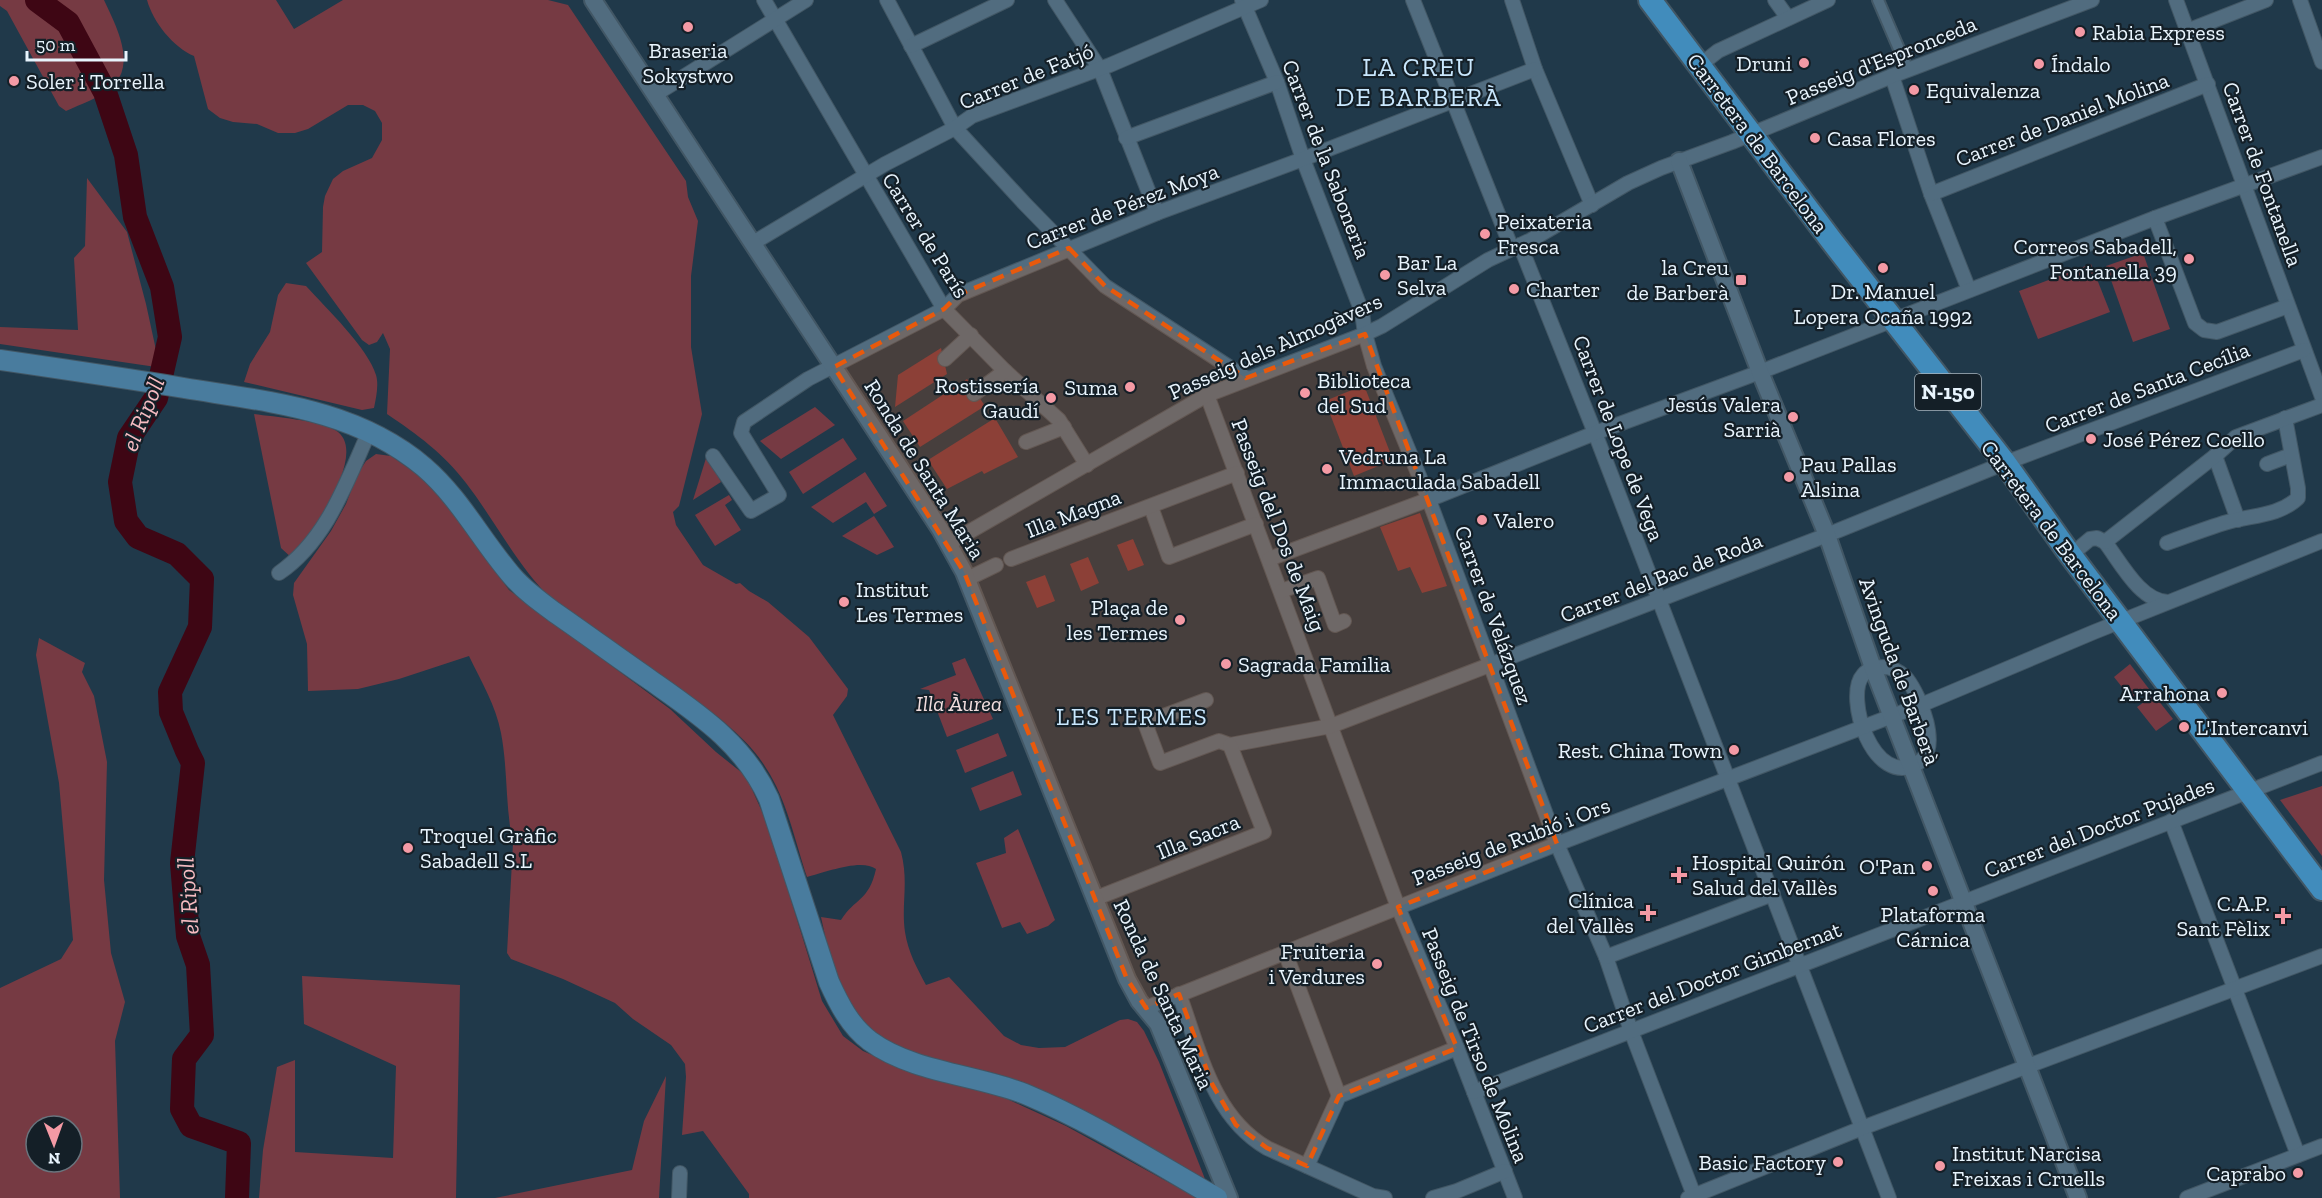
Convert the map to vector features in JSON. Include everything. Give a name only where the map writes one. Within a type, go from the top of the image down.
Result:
[{"type":"main road","name":"Carretera de Barcelona","points":[[1650,0],[2004,464],[2322,889]]},
{"type":"main road","points":[[0,360],[296,406],[331,416],[369,432],[405,453],[436,478],[525,590],[710,722],[746,759],[769,799],[829,982],[840,1007],[862,1034],[887,1051],[904,1058],[1002,1086],[1066,1113],[1217,1198]]},
{"type":"street","name":"Ronda de Santa Maria","points":[[593,0],[834,367],[948,544],[967,579],[1127,979],[1139,1000],[1158,1024],[1229,1198]]},
{"type":"street","name":"Carrer de París","points":[[764,0],[944,309],[1005,371],[1059,420],[1087,465]]},
{"type":"street","points":[[656,94],[806,0]]},
{"type":"street","points":[[887,0],[955,128],[1106,286],[1246,378]]},
{"type":"street","points":[[911,46],[1007,0]]},
{"type":"street","points":[[1055,0],[1100,69],[1157,213]]},
{"type":"street","name":"Carrer de Fatjó","points":[[753,243],[865,176],[955,128],[972,116],[1100,69],[1244,3],[1261,0]]},
{"type":"street","name":"Carrer de Lope de Vega","points":[[1413,0],[1595,433],[1889,1198]]},
{"type":"street","points":[[1512,0],[1535,69],[1592,205]]},
{"type":"street","points":[[1775,0],[1788,18]]},
{"type":"street","points":[[1699,66],[1718,51],[1828,0]]},
{"type":"street","points":[[1878,0],[1908,70]]},
{"type":"street","name":"Passeig d'Espronceda","points":[[1753,134],[1892,76],[2092,0]]},
{"type":"street","name":"Carrer de Fontanella","points":[[2176,0],[2304,350],[2318,371],[2322,397]]},
{"type":"street","points":[[2187,31],[2266,0]]},
{"type":"street","points":[[2300,0],[2322,62]]},
{"type":"street","name":"Carrer de la Saboneria","points":[[1244,3],[1362,312],[1365,334]]},
{"type":"street","name":"Carrer de Pérez Moya","points":[[713,456],[751,511],[779,495],[741,433],[744,422],[808,379],[944,309],[958,295],[1157,213],[1535,69]]},
{"type":"street","points":[[1892,76],[1931,194],[1969,290]]},
{"type":"street","points":[[1126,138],[1276,82]]},
{"type":"street","name":"Carrer de Daniel Molina","points":[[1931,194],[2208,84]]},
{"type":"street","name":"Passeig dels Almogàvers","points":[[948,544],[1207,395],[1246,378],[1365,334],[1488,260],[1516,247],[1628,183],[1679,161],[1753,134]]},
{"type":"street","name":"Avinguda de Barberà","points":[[1679,161],[1760,372],[1827,535],[1873,668],[2078,1198]]},
{"type":"street","points":[[1269,559],[1429,500],[1595,433],[1760,372],[2228,190],[2321,161]]},
{"type":"street","points":[[2155,218],[2195,323],[2204,330],[2217,332],[2288,306]]},
{"type":"street","name":"Carrer de Velázquez","points":[[1365,334],[1374,366],[1429,500],[1557,844],[1605,957],[1692,1197]]},
{"type":"street","points":[[945,359],[971,335]]},
{"type":"street","name":"Carrer de Santa Cecília","points":[[2004,464],[2304,350]]},
{"type":"street","points":[[974,394],[1005,371]]},
{"type":"street","name":"Passeig del Dos de Maig","points":[[1207,395],[1398,907]]},
{"type":"street","points":[[2071,555],[2090,539],[2097,537],[2105,542],[2236,437],[2322,405]]},
{"type":"street","points":[[2167,543],[2226,522],[2256,517],[2289,506],[2298,498],[2285,418]]},
{"type":"street","points":[[1026,442],[1064,428]]},
{"type":"street","points":[[279,573],[305,552],[326,524],[369,432]]},
{"type":"street","points":[[2267,464],[2291,455]]},
{"type":"street","points":[[2215,456],[2238,520]]},
{"type":"street","name":"Carrer del Bac de Roda","points":[[1331,726],[1827,535],[2004,464]]},
{"type":"street","name":"Illa Magna","points":[[1011,559],[1237,473]]},
{"type":"street","name":"Illa Magna","points":[[1151,507],[1169,557],[1256,524]]},
{"type":"street","name":"Passeig de Rubió i Ors","points":[[1146,1008],[1557,844],[1921,705],[2121,621],[2322,541]]},
{"type":"street","name":"Carretera de Barcelona","points":[[2105,542],[2136,584],[2157,601],[2170,602]]},
{"type":"street","points":[[967,579],[996,565]]},
{"type":"street","points":[[1281,591],[1318,578],[1335,625],[1344,621]]},
{"type":"street","points":[[1888,667],[1897,670],[1906,678],[1921,705],[1929,743],[1922,761],[1899,768],[1887,765],[1878,757],[1864,727],[1856,700],[1856,689],[1863,674],[1873,668],[1888,667]]},
{"type":"street","points":[[1206,700],[1145,723],[1160,763],[1220,741],[1230,745],[1331,726]]},
{"type":"street","name":"Illa Sacra","points":[[1094,899],[1264,832],[1230,745]]},
{"type":"street","name":"Carrer del Doctor Pujades","points":[[1965,902],[2322,763]]},
{"type":"street","points":[[2171,821],[2298,1155]]},
{"type":"street","points":[[1605,957],[1773,894]]},
{"type":"street","name":"Carrer del Doctor Gimbernat","points":[[1474,1092],[1965,902]]},
{"type":"street","name":"Passeig de Tirso de Molina","points":[[1398,907],[1457,1048],[1515,1198]]},
{"type":"street","points":[[1285,952],[1339,1096]]},
{"type":"street","points":[[1692,1197],[1862,1128],[2322,956]]},
{"type":"street","points":[[1179,994],[1212,1084],[1224,1109],[1251,1139],[1372,1196],[1385,1198]]},
{"type":"street","points":[[1307,1166],[1339,1096],[1457,1048]]},
{"type":"street","points":[[2187,1198],[2322,1146]]},
{"type":"street","points":[[1433,1198],[1505,1172]]},
{"type":"street","points":[[679,1198],[680,1173]]},
{"type":"highlighted area","points":[[1069,248],[1105,286],[1246,378],[1365,334],[1557,844],[1398,907],[1457,1048],[1339,1096],[1307,1166],[1267,1148],[1236,1125],[1212,1084],[1179,994],[1146,1008],[1127,979],[964,572],[834,367],[944,309],[958,295]]},
{"type":"green space","points":[[0,0],[104,0],[122,45],[123,67],[119,78],[102,94],[66,111],[59,106],[7,11],[0,6]]},
{"type":"green space","points":[[147,0],[276,0],[294,29],[343,0],[548,0],[568,5],[686,181],[688,197],[698,221],[691,276],[691,347],[702,414],[679,506],[673,512],[676,525],[703,565],[736,584],[740,583],[768,602],[809,637],[848,689],[847,696],[833,715],[901,852],[905,884],[906,939],[926,985],[949,977],[1004,1036],[1021,1045],[1039,1048],[1065,1047],[1120,1020],[1128,1019],[1137,1022],[1159,1062],[1205,1179],[1069,1104],[1027,1084],[918,1054],[878,1036],[862,1022],[853,1011],[840,986],[821,917],[841,920],[866,893],[876,869],[861,865],[852,866],[807,877],[780,793],[756,754],[718,717],[553,601],[540,587],[457,472],[430,445],[387,414],[390,349],[383,333],[377,342],[369,345],[362,340],[306,263],[322,252],[323,207],[325,196],[333,179],[343,171],[372,158],[382,140],[382,123],[375,111],[363,105],[348,105],[308,129],[295,133],[278,133],[257,124],[233,122],[220,118],[208,109],[194,56],[179,47],[165,33],[154,17]]},
{"type":"green space","points":[[87,178],[127,232],[156,350],[156,367],[0,344],[0,327],[78,330],[74,258],[85,246]]},
{"type":"green space","points":[[2143,253],[2170,329],[2133,342],[2106,266]]},
{"type":"green space","points":[[2091,264],[2110,312],[2038,339],[2019,291]]},
{"type":"green space","points":[[286,283],[306,286],[346,329],[372,364],[377,379],[374,408],[362,410],[244,382],[250,364],[270,332],[278,295]]},
{"type":"green space","points":[[941,348],[947,374],[895,407],[898,375]]},
{"type":"green space","points":[[967,379],[985,406],[920,447],[903,421]]},
{"type":"green space","points":[[1364,385],[1393,460],[1354,476],[1325,401]]},
{"type":"green space","points":[[815,407],[835,425],[781,459],[760,441]]},
{"type":"green space","points":[[254,414],[318,424],[335,430],[344,441],[346,456],[334,494],[293,559],[281,548]]},
{"type":"green space","points":[[995,418],[1018,457],[984,474],[982,471],[947,489],[928,460]]},
{"type":"green space","points":[[843,438],[857,459],[803,494],[789,472]]},
{"type":"green space","points":[[376,454],[391,456],[421,477],[446,503],[509,590],[670,709],[716,752],[746,776],[768,825],[822,1001],[843,1036],[863,1051],[904,1069],[1005,1098],[1066,1126],[1197,1198],[749,1198],[749,1194],[703,1131],[682,1135],[685,1064],[671,1045],[633,1019],[615,1003],[563,979],[511,959],[507,953],[513,843],[503,747],[496,713],[469,656],[399,679],[358,689],[308,691],[307,644],[293,595],[294,583],[331,531],[346,504],[357,475],[366,461]]},
{"type":"green space","points":[[707,455],[721,482],[693,500]]},
{"type":"green space","points":[[865,472],[887,506],[874,514],[866,502],[833,523],[811,507]]},
{"type":"green space","points":[[729,495],[732,500],[725,505],[741,530],[715,546],[695,515]]},
{"type":"green space","points":[[1420,513],[1447,586],[1422,593],[1410,567],[1398,571],[1380,527]]},
{"type":"green space","points":[[874,516],[894,547],[877,555],[842,536]]},
{"type":"green space","points":[[1133,539],[1144,565],[1128,571],[1117,545]]},
{"type":"green space","points":[[1088,557],[1099,583],[1081,591],[1070,564]]},
{"type":"green space","points":[[1045,575],[1055,601],[1037,608],[1026,582]]},
{"type":"green space","points":[[39,638],[85,663],[82,672],[94,696],[107,762],[104,880],[111,953],[125,1002],[115,1041],[120,1198],[0,1198],[0,988],[61,959],[73,940],[59,783],[36,655]]},
{"type":"green space","name":"Illa Àurea","points":[[965,658],[993,719],[947,737],[929,690],[920,689],[956,675],[952,663]]},
{"type":"green space","points":[[2130,664],[2149,689],[2133,701],[2114,677]]},
{"type":"green space","points":[[2154,695],[2173,719],[2156,731],[2137,707]]},
{"type":"green space","name":"Illa Àurea","points":[[998,733],[1007,756],[965,773],[956,750]]},
{"type":"green space","name":"Illa Àurea","points":[[1013,771],[1022,795],[980,811],[971,788]]},
{"type":"green space","points":[[2322,786],[2322,856],[2280,800]]},
{"type":"green space","points":[[1018,829],[1055,920],[1048,926],[1027,934],[1020,922],[1002,928],[976,863],[1006,853],[1004,838]]},
{"type":"green space","points":[[302,976],[460,985],[456,1198],[259,1198],[263,1150],[277,1067],[295,1060],[295,1152],[393,1158],[396,1066],[304,1024]]},
{"type":"green space","points":[[666,1076],[659,1198],[495,1198],[632,1170],[644,1121]]},
{"type":"waterway","name":"el Ripoll","points":[[37,0],[68,23],[105,92],[126,155],[135,217],[162,287],[170,337],[156,398],[129,438],[120,482],[126,521],[138,537],[177,554],[202,579],[200,627],[170,692],[171,712],[193,763],[182,863],[188,936],[198,965],[202,1035],[184,1059],[182,1109],[191,1126],[239,1143],[237,1198]]},
{"type":"place","name":"Braseria Sokystwo","points":[[688,27]]},
{"type":"place","name":"Rabia Express","points":[[2080,32]]},
{"type":"place","name":"Druni","points":[[1804,63]]},
{"type":"place","name":"Índalo","points":[[2039,64]]},
{"type":"place","name":"Soler i Torrella","points":[[14,81]]},
{"type":"place","name":"Equivalenza","points":[[1914,90]]},
{"type":"place","name":"Casa Flores","points":[[1815,138]]},
{"type":"place","name":"Peixateria Fresca","points":[[1485,234]]},
{"type":"place","name":"Correos Sabadell, Fontanella 39","points":[[2189,259]]},
{"type":"place","name":"Dr. Manuel Lopera Ocaña 1992","points":[[1883,268]]},
{"type":"place","name":"Bar La Selva","points":[[1385,275]]},
{"type":"place","name":"la Creu de Barberà","points":[[1741,280]]},
{"type":"place","name":"Charter","points":[[1514,289]]},
{"type":"place","name":"Suma","points":[[1130,387]]},
{"type":"place","name":"Biblioteca del Sud","points":[[1305,393]]},
{"type":"place","name":"Rostissería Gaudí","points":[[1051,398]]},
{"type":"place","name":"Jesús Valera Sarrià","points":[[1793,417]]},
{"type":"place","name":"José Pérez Coello","points":[[2091,439]]},
{"type":"place","name":"Vedruna La Immaculada Sabadell","points":[[1327,469]]},
{"type":"place","name":"Pau Pallas Alsina","points":[[1789,477]]},
{"type":"place","name":"Valero","points":[[1482,520]]},
{"type":"place","name":"Institut Les Termes","points":[[844,602]]},
{"type":"place","name":"Plaça de les Termes","points":[[1180,620]]},
{"type":"place","name":"Sagrada Familia","points":[[1226,664]]},
{"type":"place","name":"Arrahona","points":[[2222,693]]},
{"type":"place","name":"L'Intercanvi","points":[[2184,727]]},
{"type":"place","name":"Rest. China Town","points":[[1734,750]]},
{"type":"place","name":"Troquel Gràfic Sabadell S.L","points":[[408,848]]},
{"type":"place","name":"O'Pan","points":[[1927,866]]},
{"type":"place","name":"Hospital Quirón Salud del Vallès","points":[[1679,875]]},
{"type":"place","name":"Plataforma Cárnica","points":[[1933,891]]},
{"type":"place","name":"Clínica del Vallès","points":[[1648,913]]},
{"type":"place","name":"C.A.P. Sant Fèlix","points":[[2283,916]]},
{"type":"place","name":"Fruiteria i Verdures","points":[[1377,964]]},
{"type":"place","name":"Basic Factory","points":[[1838,1162]]},
{"type":"place","name":"Institut Narcisa Freixas i Cruells","points":[[1940,1166]]},
{"type":"place","name":"Caprabo","points":[[2298,1173]]},
{"type":"district","name":"LA CREU DE BARBERÀ","points":[[1419,82]]},
{"type":"district","name":"LES TERMES","points":[[1132,717]]}]
